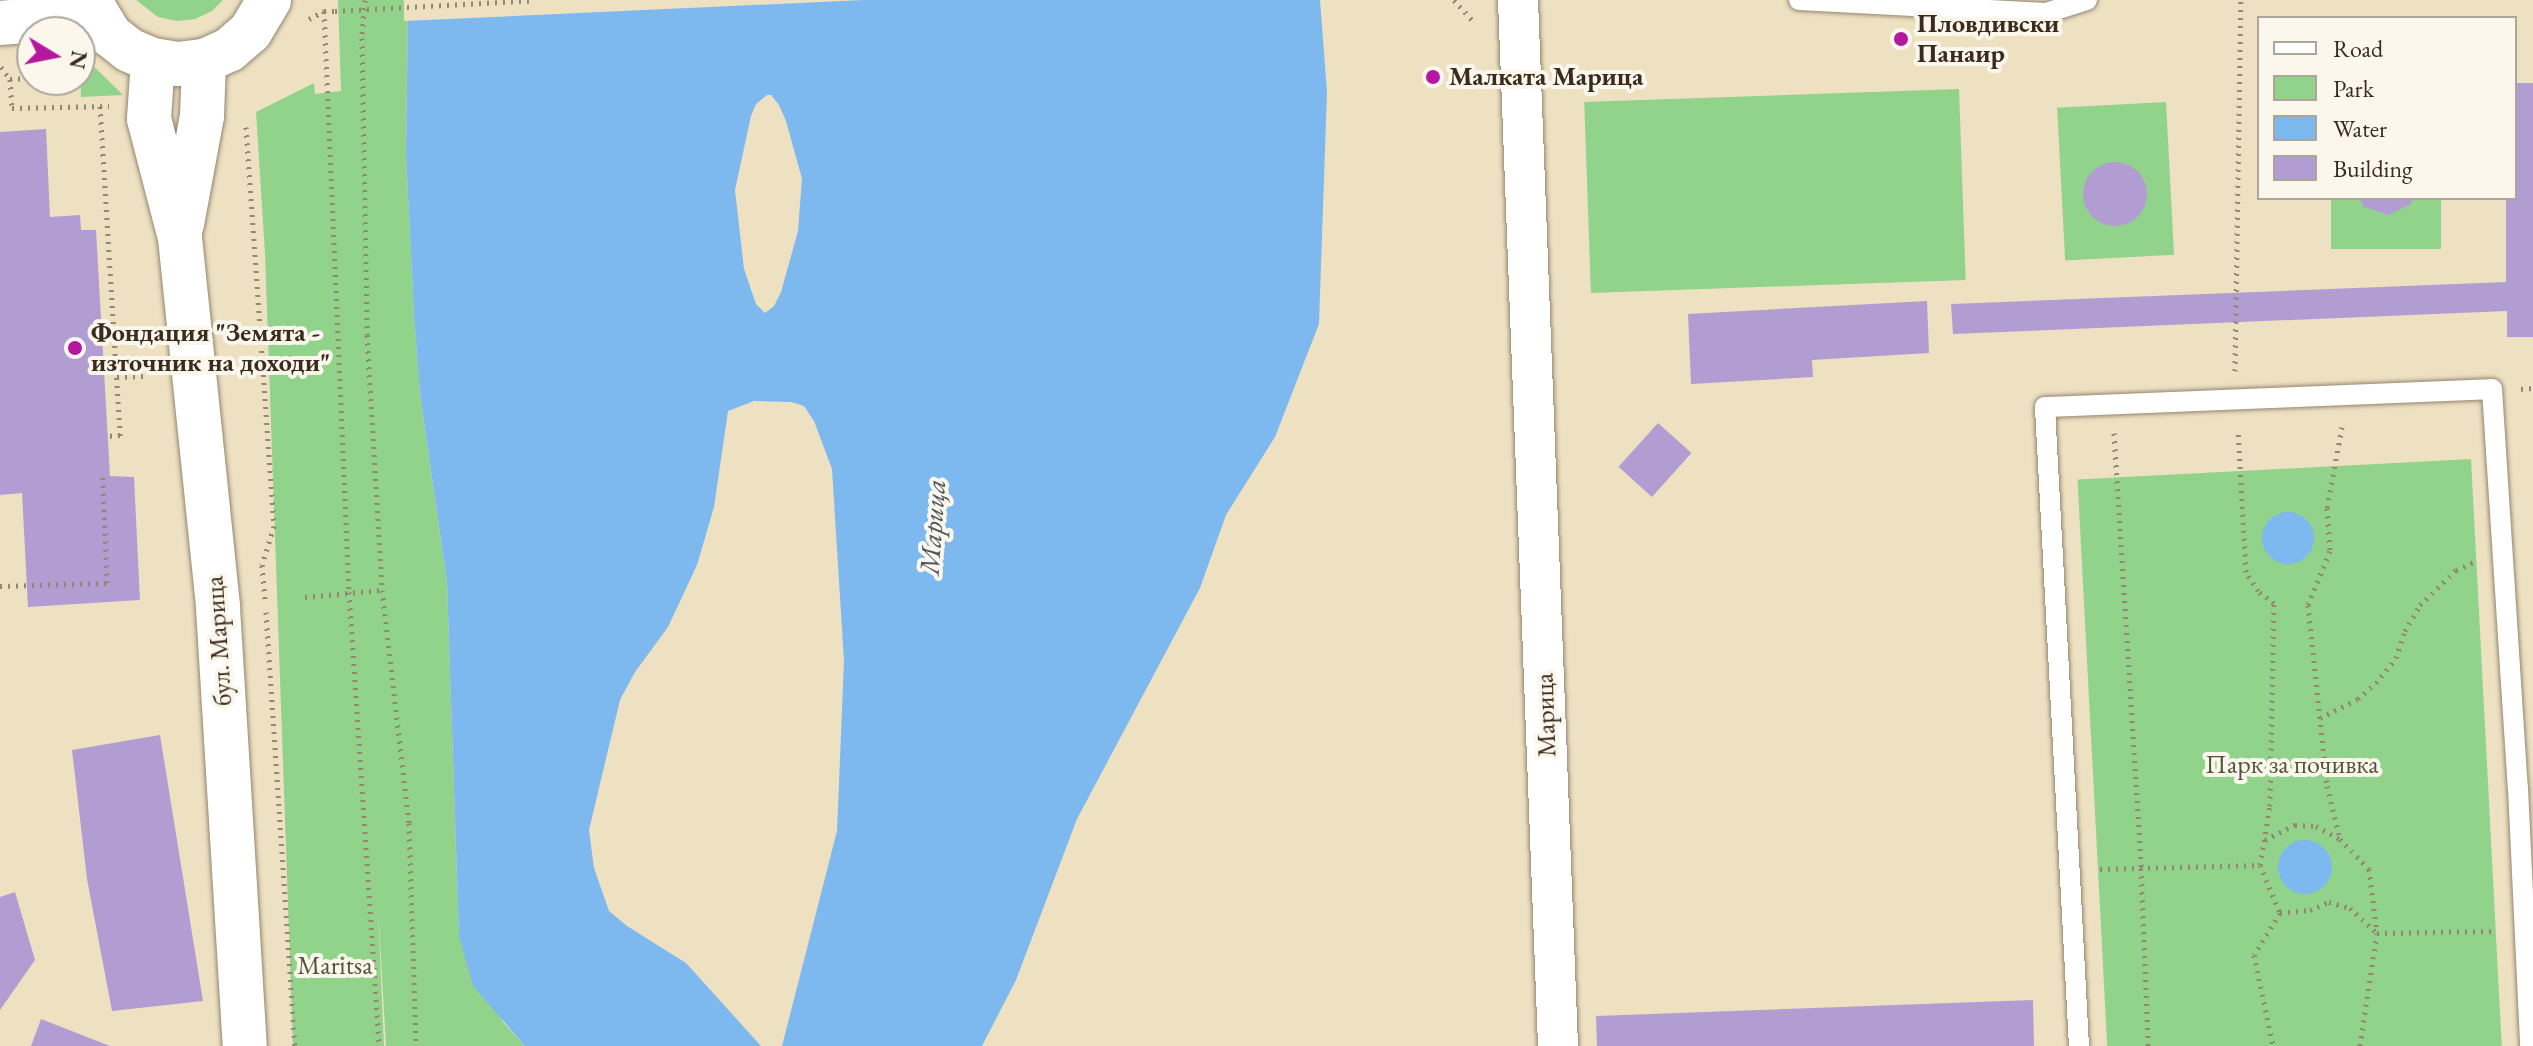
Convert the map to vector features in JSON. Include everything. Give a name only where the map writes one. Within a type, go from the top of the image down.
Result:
[{"type":"street","name":"Марица","points":[[1518,0],[1558,1046]]},
{"type":"street","points":[[0,23],[92,8],[110,35],[129,50],[153,60],[178,64],[204,61],[229,50],[286,5]]},
{"type":"street","name":"бул. Марица","points":[[153,60],[149,119],[180,238],[219,628],[245,1046]]},
{"type":"street","name":"бул. Марица","points":[[180,238],[202,116],[204,61]]},
{"type":"lane","points":[[1799,0],[2046,13],[2087,0]]},
{"type":"lane","points":[[2079,1046],[2045,407],[2492,389],[2530,1046]]},
{"type":"path","points":[[365,0],[362,38],[367,335],[382,590],[409,823],[416,1046]]},
{"type":"path","points":[[335,11],[535,0]]},
{"type":"path","points":[[1454,0],[1474,22]]},
{"type":"path","points":[[2241,0],[2234,289],[2235,399],[2246,572],[2258,591],[2274,603],[2270,806],[2260,865],[2280,913]]},
{"type":"path","points":[[286,5],[349,592],[379,1046]]},
{"type":"path","points":[[0,66],[10,79],[16,79]]},
{"type":"path","points":[[100,106],[120,435],[108,436]]},
{"type":"path","points":[[117,377],[144,376]]},
{"type":"path","points":[[2340,839],[2327,786],[2308,605],[2330,551],[2327,508],[2347,395]]},
{"type":"path","points":[[2112,404],[2141,868],[2148,1046]]},
{"type":"path","points":[[0,586],[107,583],[103,477]]},
{"type":"path","points":[[2320,718],[2358,699],[2376,683],[2396,658],[2405,631],[2420,605],[2456,570],[2503,549]]},
{"type":"path","points":[[305,597],[382,590]]},
{"type":"path","points":[[265,604],[295,1046]]},
{"type":"path","points":[[2265,840],[2295,825],[2316,826],[2340,839],[2369,869],[2377,933],[2360,1046]]},
{"type":"path","points":[[2071,869],[2260,865]]},
{"type":"path","points":[[2280,913],[2310,910],[2329,902],[2350,908],[2377,933],[2524,931]]},
{"type":"path","points":[[2273,1046],[2254,955],[2280,913]]},
{"type":"green space","points":[[136,0],[223,0],[212,11],[195,19],[177,21],[158,17]]},
{"type":"green space","name":"Maritsa","points":[[338,0],[408,0],[406,154],[414,316],[420,394],[447,582],[459,936],[503,1022],[525,1046],[386,1046],[378,907],[384,1046],[293,1046],[265,254],[256,112],[314,83],[315,94],[341,91]]},
{"type":"green space","points":[[96,69],[123,95],[81,97],[96,96]]},
{"type":"green space","points":[[1959,89],[1966,280],[1591,293],[1584,102]]},
{"type":"green space","points":[[2166,102],[2174,255],[2065,260],[2057,108]]},
{"type":"green space","points":[[2331,200],[2441,200],[2441,249],[2331,249]]},
{"type":"green space","name":"Парк за почивка","points":[[2471,459],[2502,1046],[2107,1046],[2078,480]]},
{"type":"water","points":[[408,0],[1320,0],[1327,92],[1319,324],[1275,437],[1226,515],[1200,588],[1077,819],[1016,980],[982,1046],[782,1046],[837,831],[844,661],[832,469],[814,421],[804,406],[791,402],[754,401],[728,411],[714,507],[697,565],[668,627],[635,672],[620,700],[589,830],[594,868],[609,911],[686,963],[761,1046],[525,1046],[473,986],[459,936],[447,582],[420,394],[406,154]],"holes":[[[771,95],[786,121],[802,179],[798,231],[781,292],[774,306],[765,313],[756,304],[744,269],[735,190],[751,116],[756,104]]]},
{"type":"water","points":[[2288,512],[2306,520],[2314,538],[2306,556],[2288,564],[2270,556],[2262,538],[2270,520]]},
{"type":"water","points":[[2305,840],[2324,848],[2332,867],[2324,886],[2305,894],[2286,886],[2278,867],[2286,848]]},
{"type":"pier","points":[[404,0],[864,0],[404,21]]},
{"type":"building","points":[[2517,83],[2533,83],[2533,337],[2507,337],[2507,311],[1953,334],[1951,304],[2506,282],[2506,200],[2517,200]]},
{"type":"building","points":[[46,129],[50,217],[80,215],[81,230],[96,230],[110,476],[134,477],[140,600],[28,607],[22,493],[0,495],[0,132]]},
{"type":"building","points":[[2115,162],[2133,168],[2141,176],[2147,194],[2141,212],[2133,220],[2115,226],[2097,220],[2089,212],[2083,194],[2089,176],[2097,168]]},
{"type":"building","points":[[2360,200],[2412,200],[2411,204],[2388,215],[2364,207]]},
{"type":"building","points":[[1927,301],[1929,353],[1812,360],[1813,377],[1691,384],[1688,314]]},
{"type":"building","points":[[1658,423],[1691,453],[1652,497],[1619,467]]},
{"type":"building","points":[[160,735],[203,1001],[112,1011],[87,879],[72,750]]},
{"type":"building","points":[[15,892],[35,960],[0,1010],[0,897]]},
{"type":"building","points":[[2033,1000],[2034,1046],[1597,1046],[1596,1016]]},
{"type":"building","points":[[41,1019],[110,1046],[31,1046]]},
{"type":"place","name":"Пловдивски Панаир","points":[[1901,39]]},
{"type":"place","name":"Малката Марица","points":[[1433,77]]},
{"type":"place","name":"Фондация \"Земята - източник на доходи\"","points":[[75,348]]}]
